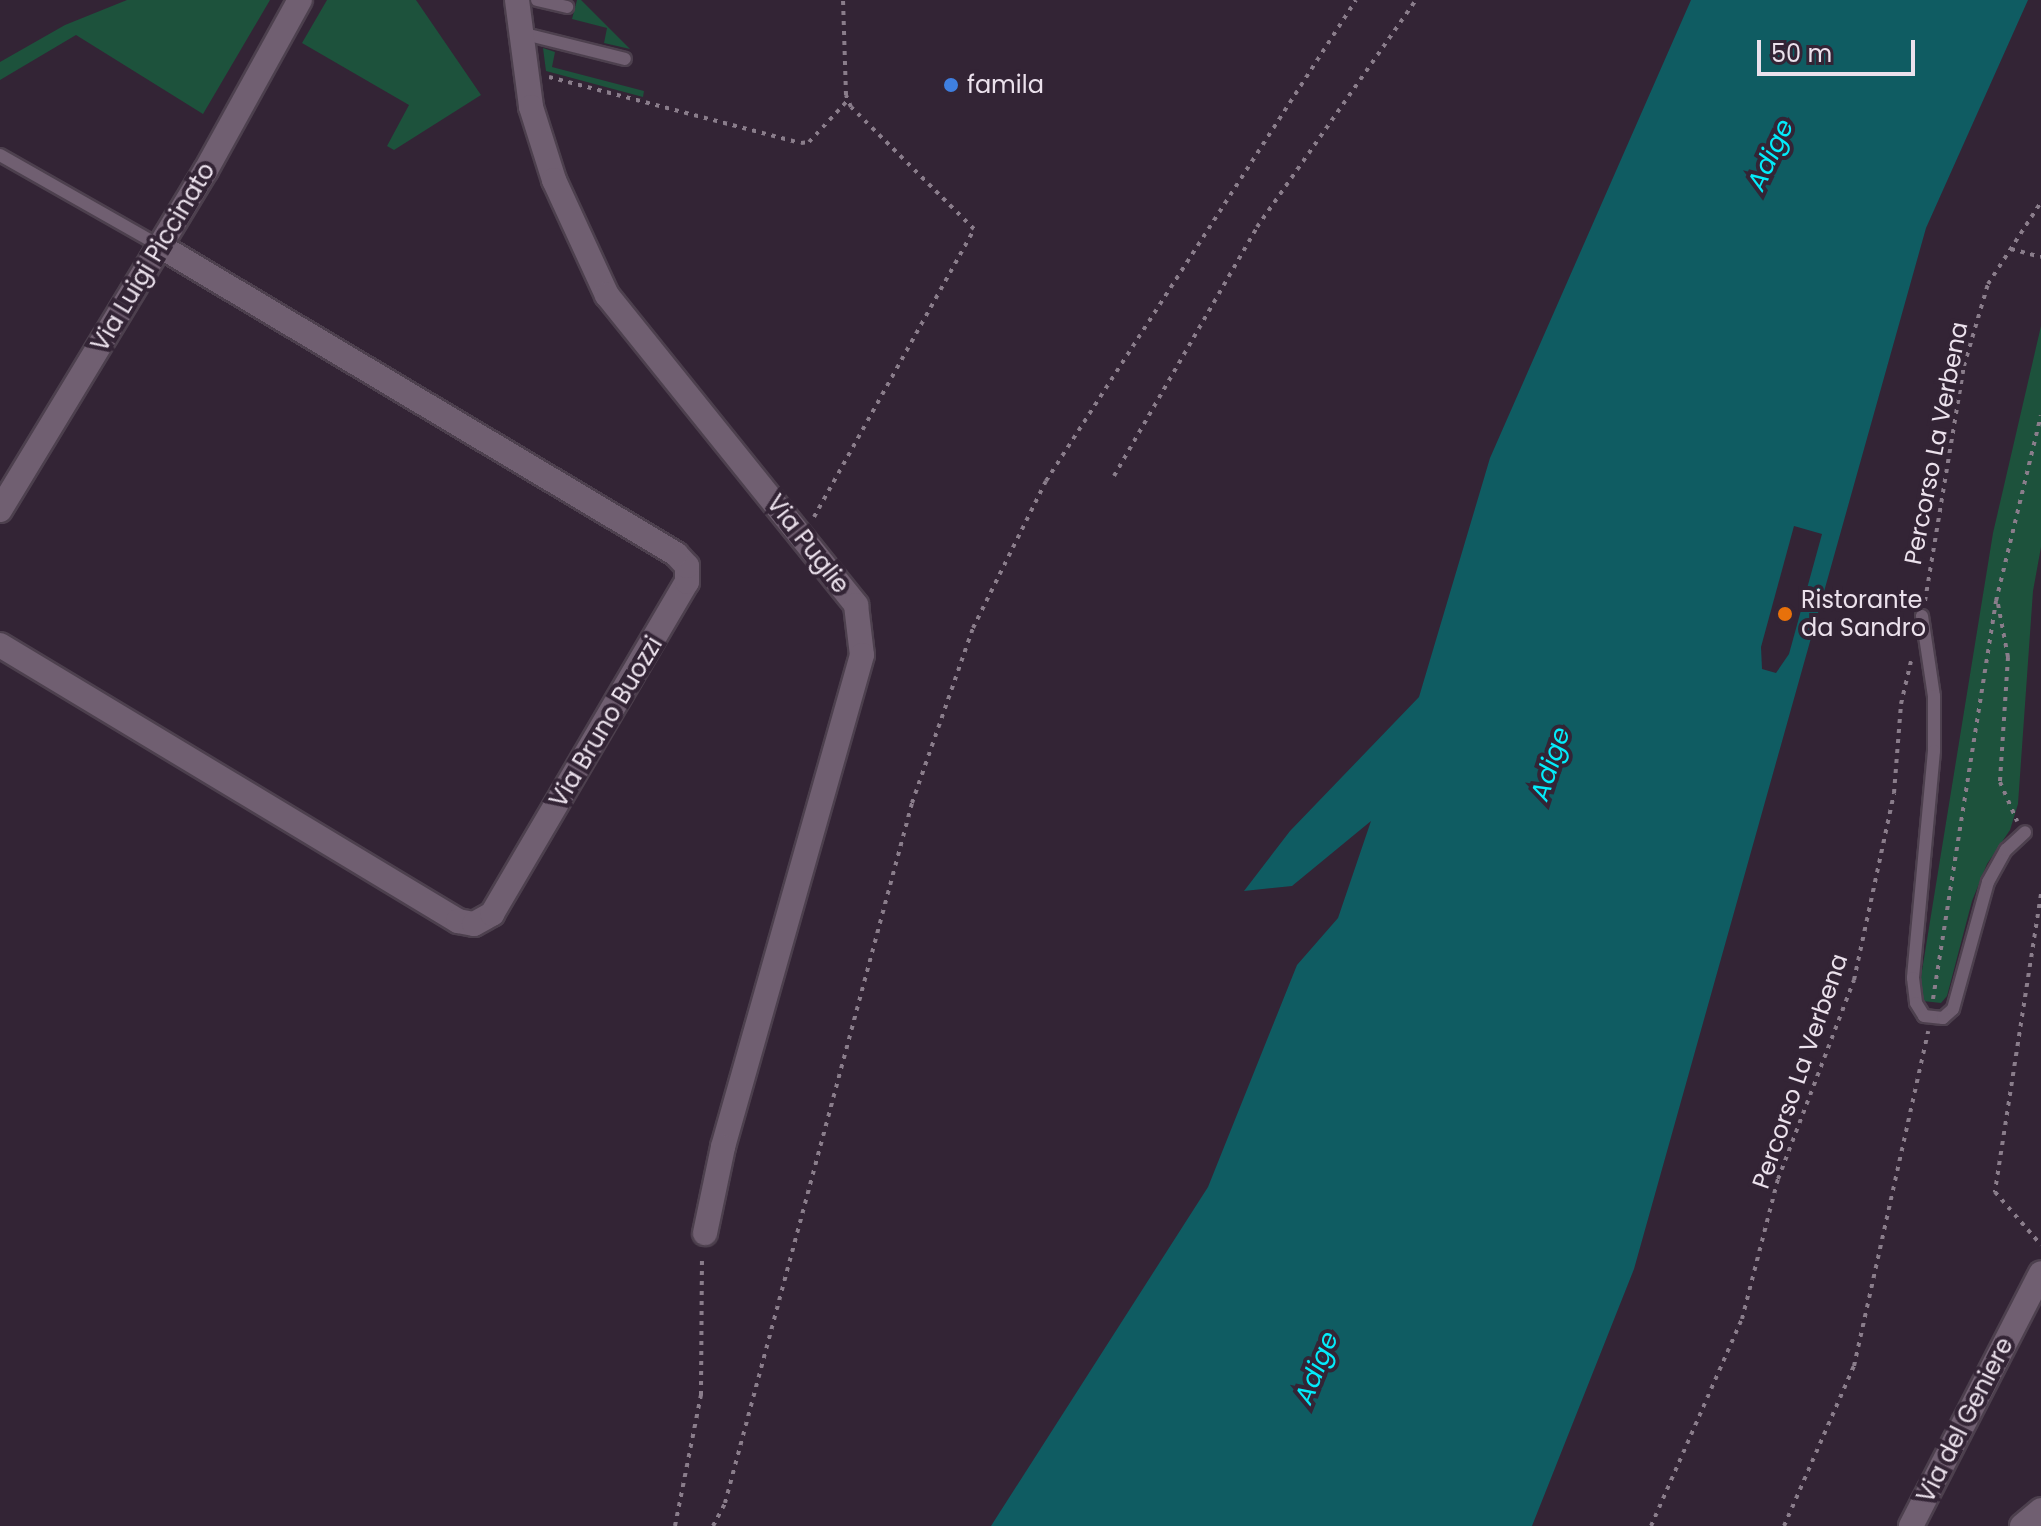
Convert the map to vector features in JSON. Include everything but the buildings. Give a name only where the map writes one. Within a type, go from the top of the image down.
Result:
[{"type":"street","name":"Via Luigi Piccinato","points":[[0,510],[160,246],[300,0]]},
{"type":"street","name":"Via Puglie","points":[[517,0],[531,107],[554,180],[607,295],[856,605],[862,655],[731,1117],[705,1233]]},
{"type":"street","name":"Via Bruno Buozzi","points":[[0,645],[458,921],[474,924],[492,914],[687,582],[687,566],[676,554],[160,246]]},
{"type":"street","name":"Via del Geniere","points":[[1911,1526],[2041,1273]]},
{"type":"street","points":[[2022,1526],[2041,1510]]},
{"type":"lane","points":[[537,0],[567,7]]},
{"type":"lane","points":[[521,33],[625,59]]},
{"type":"lane","points":[[0,155],[160,246]]},
{"type":"lane","points":[[1922,616],[1934,696],[1934,751],[1913,978],[1916,1003],[1924,1016],[1943,1018],[1953,1009],[1988,882],[2006,850],[2025,832]]},
{"type":"path","points":[[802,509],[812,521],[974,229],[848,100],[843,0]]},
{"type":"path","points":[[713,1526],[725,1503],[912,803],[973,628],[1046,481],[1356,0]]},
{"type":"path","points":[[1114,476],[1257,227],[1416,0]]},
{"type":"path","points":[[544,84],[543,75],[801,143],[809,142],[848,100]]},
{"type":"path","name":"Percorso La Verbena","points":[[1651,1526],[1742,1319],[1778,1179],[1854,980],[1879,879],[1894,793],[1901,704],[1922,616],[1964,366],[1988,284],[2041,202]]},
{"type":"path","points":[[2011,249],[2041,257]]},
{"type":"path","points":[[1932,1006],[1996,601],[2041,415]]},
{"type":"path","points":[[1996,601],[2008,657],[2000,782],[2025,832]]},
{"type":"path","points":[[2041,894],[1995,1192],[2041,1245]]},
{"type":"path","points":[[1784,1526],[1854,1366],[1928,1030]]},
{"type":"path","points":[[675,1526],[701,1395],[699,1279],[705,1233]]},
{"type":"shaded area","points":[[127,0],[270,0],[203,114],[76,35],[0,80],[0,62],[65,25]]},
{"type":"shaded area","points":[[327,0],[416,0],[481,95],[394,150],[387,146],[409,105],[302,43]]},
{"type":"shaded area","points":[[577,0],[581,0],[630,49],[604,43],[607,28],[572,19]]},
{"type":"shaded area","points":[[543,48],[555,52],[552,67],[644,91],[643,97],[546,71]]},
{"type":"shaded area","points":[[2041,326],[2041,547],[2033,591],[2018,804],[2010,830],[1987,864],[1972,901],[1947,996],[1941,1003],[1923,1001],[1920,983],[1993,533]]},
{"type":"water","name":"Adige","points":[[1691,0],[2028,0],[1926,228],[1634,1269],[1532,1526],[991,1526],[1208,1187],[1297,965],[1338,918],[1371,821],[1292,886],[1244,891],[1290,831],[1419,697],[1490,458]]},
{"type":"pier","name":"Ristorante da Sandro","points":[[1794,526],[1822,534],[1789,654],[1776,673],[1762,669],[1761,647]]},
{"type":"place","name":"famila","points":[[951,85]]},
{"type":"place","name":"Ristorante da Sandro","points":[[1785,614]]}]
